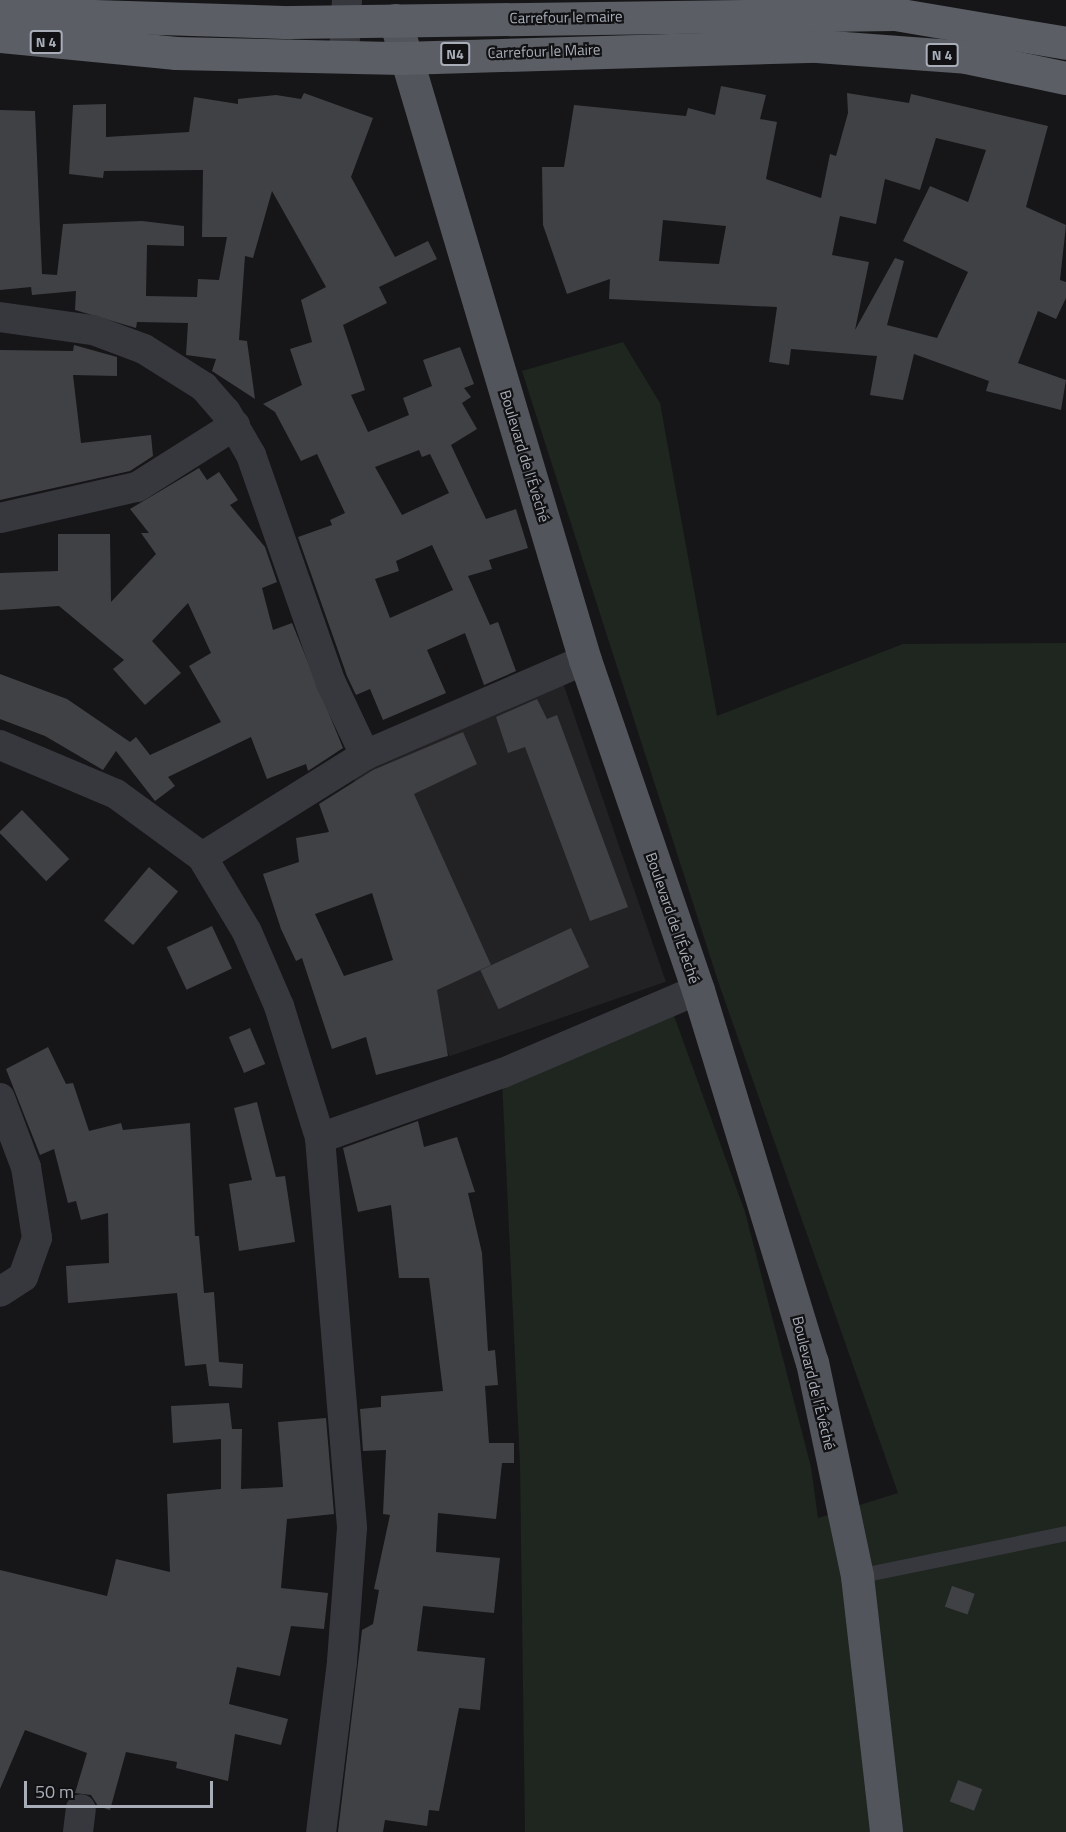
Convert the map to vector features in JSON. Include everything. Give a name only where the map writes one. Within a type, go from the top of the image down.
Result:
[{"type":"highway","name":"Carrefour le maire","points":[[0,3],[63,15],[347,10],[395,20],[895,15],[1066,43]]},
{"type":"highway","name":"N 4","points":[[0,36],[93,47]]},
{"type":"highway","name":"Carrefour le Maire","points":[[93,47],[402,58],[817,46]]},
{"type":"highway","name":"N 4","points":[[817,46],[966,57],[1066,78]]},
{"type":"main road","name":"Boulevard de l'Évêché","points":[[395,20],[402,58],[585,660],[698,990],[812,1362],[857,1576],[886,1832]]},
{"type":"street","points":[[344,57],[347,10]]},
{"type":"street","points":[[0,317],[93,330],[144,349],[204,387],[235,425],[251,455],[331,683],[365,755]]},
{"type":"street","points":[[0,518],[137,487],[235,425]]},
{"type":"street","points":[[202,857],[365,755],[585,660]]},
{"type":"street","points":[[0,745],[116,794],[202,857],[247,932],[279,1006],[320,1138],[351,1528],[342,1662],[321,1832]]},
{"type":"street","points":[[320,1138],[503,1072],[698,990]]},
{"type":"street","points":[[0,1098],[26,1167],[37,1238],[23,1277],[0,1292]]},
{"type":"lane","points":[[857,1576],[1066,1533]]},
{"type":"shaded area","points":[[623,342],[660,403],[717,716],[903,644],[1066,643],[1066,1832],[525,1832],[520,1465],[502,1079],[673,1013],[745,1212],[811,1467],[818,1518],[898,1493],[719,984],[522,371]]},
{"type":"shaded area","points":[[563,683],[666,982],[449,1056],[346,758]]},
{"type":"building","points":[[721,86],[766,95],[760,119],[777,122],[766,179],[821,198],[830,154],[836,156],[848,113],[847,93],[909,103],[911,94],[1048,126],[1026,207],[1066,225],[1060,280],[1066,282],[1066,298],[1056,319],[1038,311],[1018,363],[1066,380],[1061,410],[986,391],[989,381],[914,354],[903,400],[870,395],[877,356],[791,349],[789,365],[769,362],[777,307],[609,299],[610,279],[567,294],[543,225],[542,167],[564,167],[574,105],[686,116],[688,108],[715,115]],"holes":[[[936,138],[986,150],[968,202],[930,186],[903,241],[968,272],[937,338],[887,325],[904,261],[895,258],[855,330],[869,262],[832,255],[840,216],[876,224],[885,179],[920,190]],[[663,220],[726,226],[719,264],[659,261]]]},
{"type":"building","points":[[304,93],[373,118],[351,177],[395,257],[428,241],[437,259],[379,287],[387,303],[343,325],[365,390],[351,395],[368,432],[409,415],[403,398],[432,386],[423,360],[460,347],[474,384],[464,388],[471,397],[462,403],[477,429],[451,445],[486,519],[516,509],[528,548],[489,560],[492,569],[468,576],[490,625],[498,622],[516,671],[484,685],[465,633],[427,650],[446,693],[383,720],[370,689],[356,695],[347,676],[298,537],[332,525],[330,520],[345,513],[317,454],[301,461],[275,412],[263,404],[302,385],[290,349],[312,342],[301,300],[326,287],[272,191],[253,258],[245,256],[239,340],[247,341],[255,399],[212,371],[216,359],[186,355],[188,323],[137,322],[136,328],[75,310],[76,291],[32,295],[31,287],[0,290],[0,110],[35,111],[42,274],[57,275],[63,224],[142,221],[184,226],[184,246],[147,245],[146,296],[197,297],[198,279],[219,280],[227,237],[202,237],[203,170],[104,171],[103,178],[69,174],[73,105],[106,104],[106,137],[189,132],[194,97],[238,104],[238,99],[276,95],[301,99]],"holes":[[[419,450],[422,457],[430,454],[449,493],[402,515],[375,467]],[[432,545],[453,590],[390,618],[375,579],[399,571],[396,561]]]},
{"type":"building","points":[[74,345],[117,357],[117,376],[73,375],[81,443],[151,435],[153,456],[130,471],[0,500],[0,350],[73,351]]},
{"type":"building","points":[[199,468],[207,480],[219,472],[238,500],[230,505],[265,547],[277,582],[262,588],[273,630],[292,623],[343,748],[308,771],[306,764],[267,779],[251,737],[168,777],[175,786],[155,801],[116,751],[103,770],[45,736],[0,719],[0,674],[67,699],[130,742],[136,737],[150,755],[221,722],[189,666],[211,653],[188,603],[152,641],[181,673],[145,705],[113,669],[124,660],[59,606],[0,610],[0,573],[58,571],[58,534],[110,534],[111,602],[156,554],[141,533],[149,533],[130,509]]},
{"type":"building","points":[[537,699],[547,719],[557,715],[628,907],[590,921],[525,747],[508,753],[496,717]]},
{"type":"building","points":[[463,732],[477,764],[414,794],[491,965],[437,990],[448,1056],[376,1075],[366,1037],[332,1049],[302,958],[296,961],[281,929],[263,874],[299,862],[296,838],[329,832],[319,804],[373,770]],"holes":[[[372,893],[393,960],[344,976],[315,914]]]},
{"type":"building","points":[[22,810],[69,859],[46,881],[0,833]]},
{"type":"building","points":[[149,867],[178,891],[133,945],[104,921]]},
{"type":"building","points":[[212,926],[232,969],[187,990],[167,947]]},
{"type":"building","points":[[571,928],[589,967],[499,1009],[480,970]]},
{"type":"building","points":[[250,1028],[265,1064],[244,1073],[229,1037]]},
{"type":"building","points":[[48,1047],[66,1084],[73,1083],[89,1131],[121,1123],[123,1130],[190,1123],[195,1236],[199,1236],[204,1293],[214,1292],[219,1362],[243,1364],[242,1388],[209,1386],[206,1364],[185,1366],[177,1293],[68,1303],[66,1266],[109,1263],[108,1213],[81,1220],[76,1201],[68,1203],[54,1149],[40,1155],[6,1069]]},
{"type":"building","points":[[257,1102],[276,1177],[285,1176],[295,1242],[239,1251],[229,1184],[252,1180],[234,1108]]},
{"type":"building","points":[[418,1121],[424,1147],[457,1137],[475,1192],[468,1193],[482,1253],[488,1351],[495,1350],[498,1385],[485,1386],[489,1443],[514,1443],[514,1463],[502,1463],[496,1519],[438,1513],[436,1552],[500,1558],[494,1613],[423,1606],[417,1651],[485,1658],[480,1710],[459,1708],[439,1811],[429,1810],[427,1826],[385,1820],[383,1832],[338,1832],[362,1630],[373,1624],[379,1590],[374,1589],[390,1515],[383,1514],[386,1450],[363,1451],[360,1409],[381,1407],[381,1396],[443,1391],[429,1278],[399,1278],[391,1205],[358,1212],[343,1148]]},
{"type":"building","points":[[229,1403],[232,1429],[242,1429],[241,1489],[283,1487],[278,1422],[326,1418],[334,1514],[287,1519],[281,1588],[328,1593],[324,1629],[291,1626],[280,1676],[237,1667],[229,1704],[288,1719],[281,1745],[235,1734],[228,1781],[176,1768],[177,1762],[126,1752],[110,1810],[98,1806],[91,1795],[75,1793],[87,1753],[25,1730],[0,1789],[0,1570],[107,1596],[116,1559],[170,1572],[167,1494],[221,1489],[221,1439],[173,1443],[171,1406]]},
{"type":"building","points":[[952,1586],[975,1594],[968,1615],[945,1607]]},
{"type":"building","points":[[958,1780],[982,1789],[974,1811],[950,1801]]}]
